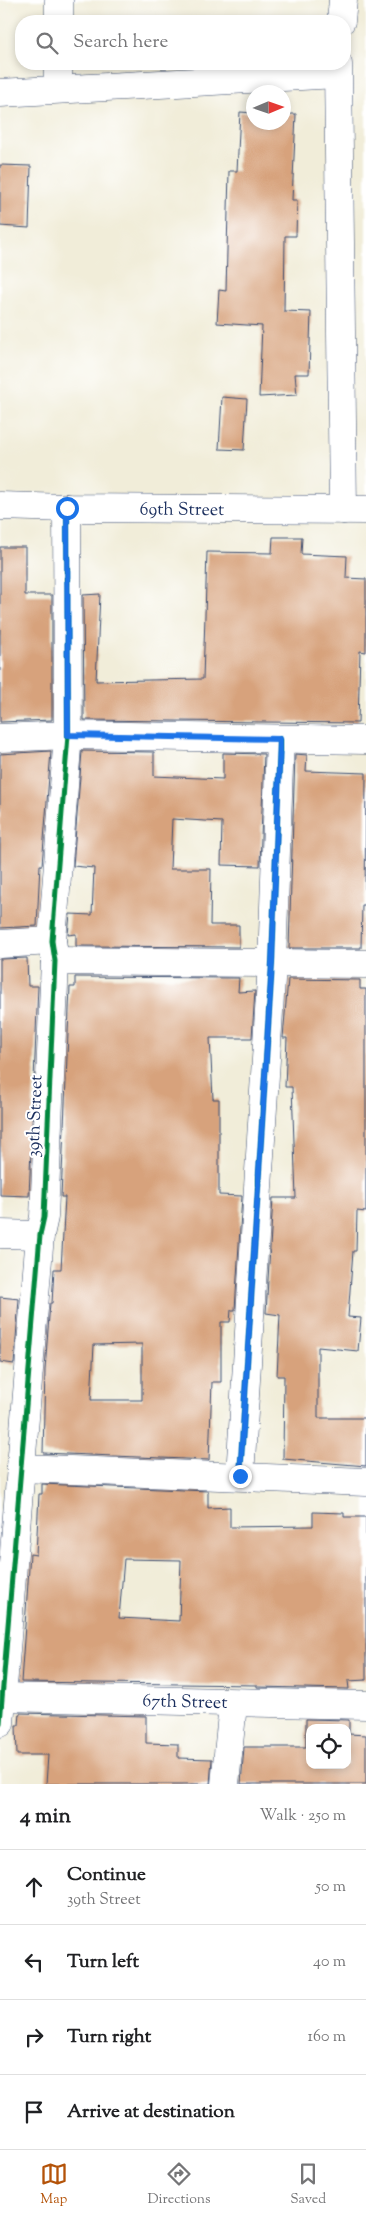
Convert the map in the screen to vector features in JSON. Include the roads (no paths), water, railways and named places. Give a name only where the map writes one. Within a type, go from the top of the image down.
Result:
[{"type":"street","points":[[58,15],[59,0]]},
{"type":"street","points":[[342,15],[343,0]]},
{"type":"street","points":[[0,92],[58,77],[302,70]]},
{"type":"street","points":[[337,70],[354,510]]},
{"type":"street","name":"69th Street","points":[[0,506],[354,510]]},
{"type":"street","name":"39th Street","points":[[1,1706],[40,1235],[44,1217],[53,951],[68,735],[67,508]]},
{"type":"street","points":[[0,738],[68,735],[366,740]]},
{"type":"street","points":[[240,1476],[272,963],[280,739]]},
{"type":"street","points":[[0,944],[53,951],[272,963],[366,964]]},
{"type":"street","points":[[0,1234],[40,1235]]},
{"type":"street","points":[[21,1468],[366,1482]]},
{"type":"street","points":[[225,1784],[233,1704]]},
{"type":"street","name":"67th Street","points":[[1,1706],[233,1704],[366,1706]]}]
